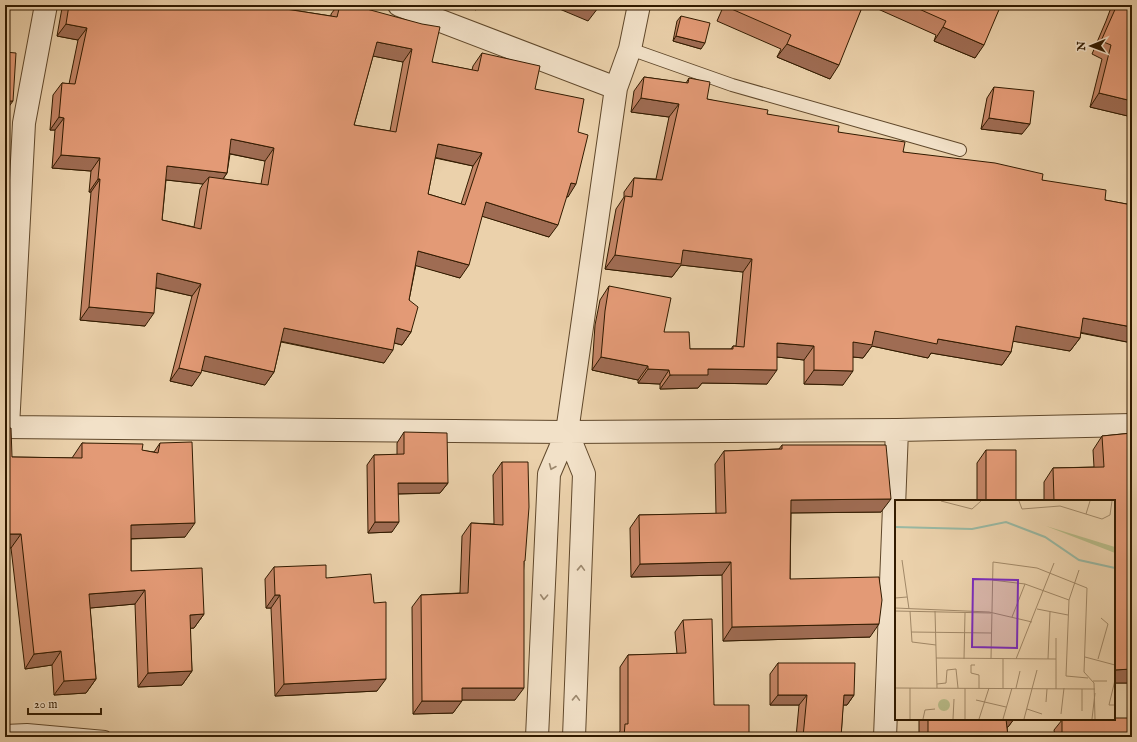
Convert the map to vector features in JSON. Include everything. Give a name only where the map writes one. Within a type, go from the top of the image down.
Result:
[{"type":"street","points":[[46,5],[24,123],[6,427],[567,432],[897,430],[1132,425]]},
{"type":"street","points":[[399,5],[616,88]]},
{"type":"street","points":[[537,737],[549,474],[567,432],[616,88],[630,49],[639,5]]},
{"type":"street","points":[[885,737],[897,430]]},
{"type":"street","points":[[567,432],[584,474],[574,737]]},
{"type":"lane","points":[[630,49],[732,85],[960,150]]},
{"type":"lane","points":[[5,731],[27,730],[105,737]]},
{"type":"building","points":[[69,5],[273,5],[273,7],[337,17],[340,5],[352,5],[422,24],[440,27],[432,62],[478,71],[482,53],[540,66],[535,89],[584,99],[578,132],[588,135],[576,184],[571,183],[558,225],[486,202],[469,265],[418,251],[409,300],[418,307],[411,332],[397,328],[393,350],[284,328],[274,372],[205,356],[201,373],[179,368],[201,284],[157,273],[154,313],[89,307],[100,179],[98,179],[100,158],[61,155],[64,118],[59,117],[62,83],[75,84],[87,28],[66,24]],"holes":[[[377,42],[412,49],[396,132],[354,125]],[[231,139],[274,148],[268,185],[209,177],[201,229],[162,220],[167,166],[227,173]],[[438,144],[482,153],[465,205],[428,194]]]},
{"type":"building","points":[[591,5],[598,5],[598,8]]},
{"type":"building","points":[[728,5],[863,5],[839,65],[787,44],[791,35],[727,7]]},
{"type":"building","points":[[910,5],[1001,5],[984,45],[943,27],[946,21]]},
{"type":"building","points":[[1117,5],[1132,5],[1132,101],[1099,93],[1111,45],[1101,41]]},
{"type":"building","points":[[681,16],[710,23],[705,43],[676,36]]},
{"type":"building","points":[[5,52],[16,53],[13,101],[5,101]]},
{"type":"building","points":[[644,77],[688,83],[689,78],[710,82],[707,99],[768,110],[767,114],[839,126],[838,132],[905,142],[903,152],[995,163],[1043,174],[1042,180],[1106,190],[1105,200],[1132,205],[1132,327],[1083,318],[1080,338],[1016,326],[1011,352],[938,339],[937,344],[875,331],[872,345],[853,342],[853,371],[814,370],[814,346],[777,343],[777,370],[708,369],[708,375],[670,375],[669,370],[648,369],[648,366],[601,357],[609,286],[671,298],[664,332],[689,332],[690,349],[733,349],[733,346],[744,347],[752,259],[683,250],[681,264],[615,255],[625,196],[632,197],[634,178],[662,180],[679,104],[641,98]]},
{"type":"building","points":[[994,87],[1034,91],[1030,124],[989,118]]},
{"type":"building","points":[[11,428],[12,457],[82,458],[82,443],[143,444],[142,450],[158,453],[160,443],[192,442],[195,523],[131,525],[131,571],[202,568],[204,614],[190,615],[192,671],[148,673],[145,590],[89,594],[96,679],[64,681],[61,651],[34,654],[21,534],[5,534],[5,429]]},
{"type":"building","points":[[404,432],[447,433],[448,483],[398,483],[399,522],[375,522],[374,455],[404,454]]},
{"type":"building","points":[[1132,433],[1132,669],[1115,670],[1115,500],[1054,500],[1053,468],[1104,467],[1102,436]]},
{"type":"building","points":[[782,445],[886,445],[891,499],[791,500],[790,579],[879,577],[882,600],[879,624],[732,627],[731,562],[640,564],[639,515],[726,513],[724,451],[782,449]]},
{"type":"building","points":[[986,450],[1016,450],[1016,500],[986,500]]},
{"type":"building","points":[[502,462],[528,462],[529,507],[524,561],[524,688],[462,688],[462,701],[422,701],[421,595],[468,593],[471,523],[503,525]]},
{"type":"building","points":[[326,565],[326,578],[371,574],[374,603],[386,602],[386,679],[284,684],[280,595],[275,595],[274,567]]},
{"type":"building","points":[[712,619],[714,705],[749,705],[749,737],[624,737],[625,724],[628,724],[628,655],[686,653],[683,620]]},
{"type":"building","points":[[778,663],[855,663],[854,695],[844,695],[841,737],[803,737],[807,695],[778,695]]},
{"type":"building","points":[[1115,718],[1132,718],[1132,737],[1062,737],[1062,720],[1115,720]]},
{"type":"building","points":[[928,720],[1006,720],[1008,737],[928,737]]}]
